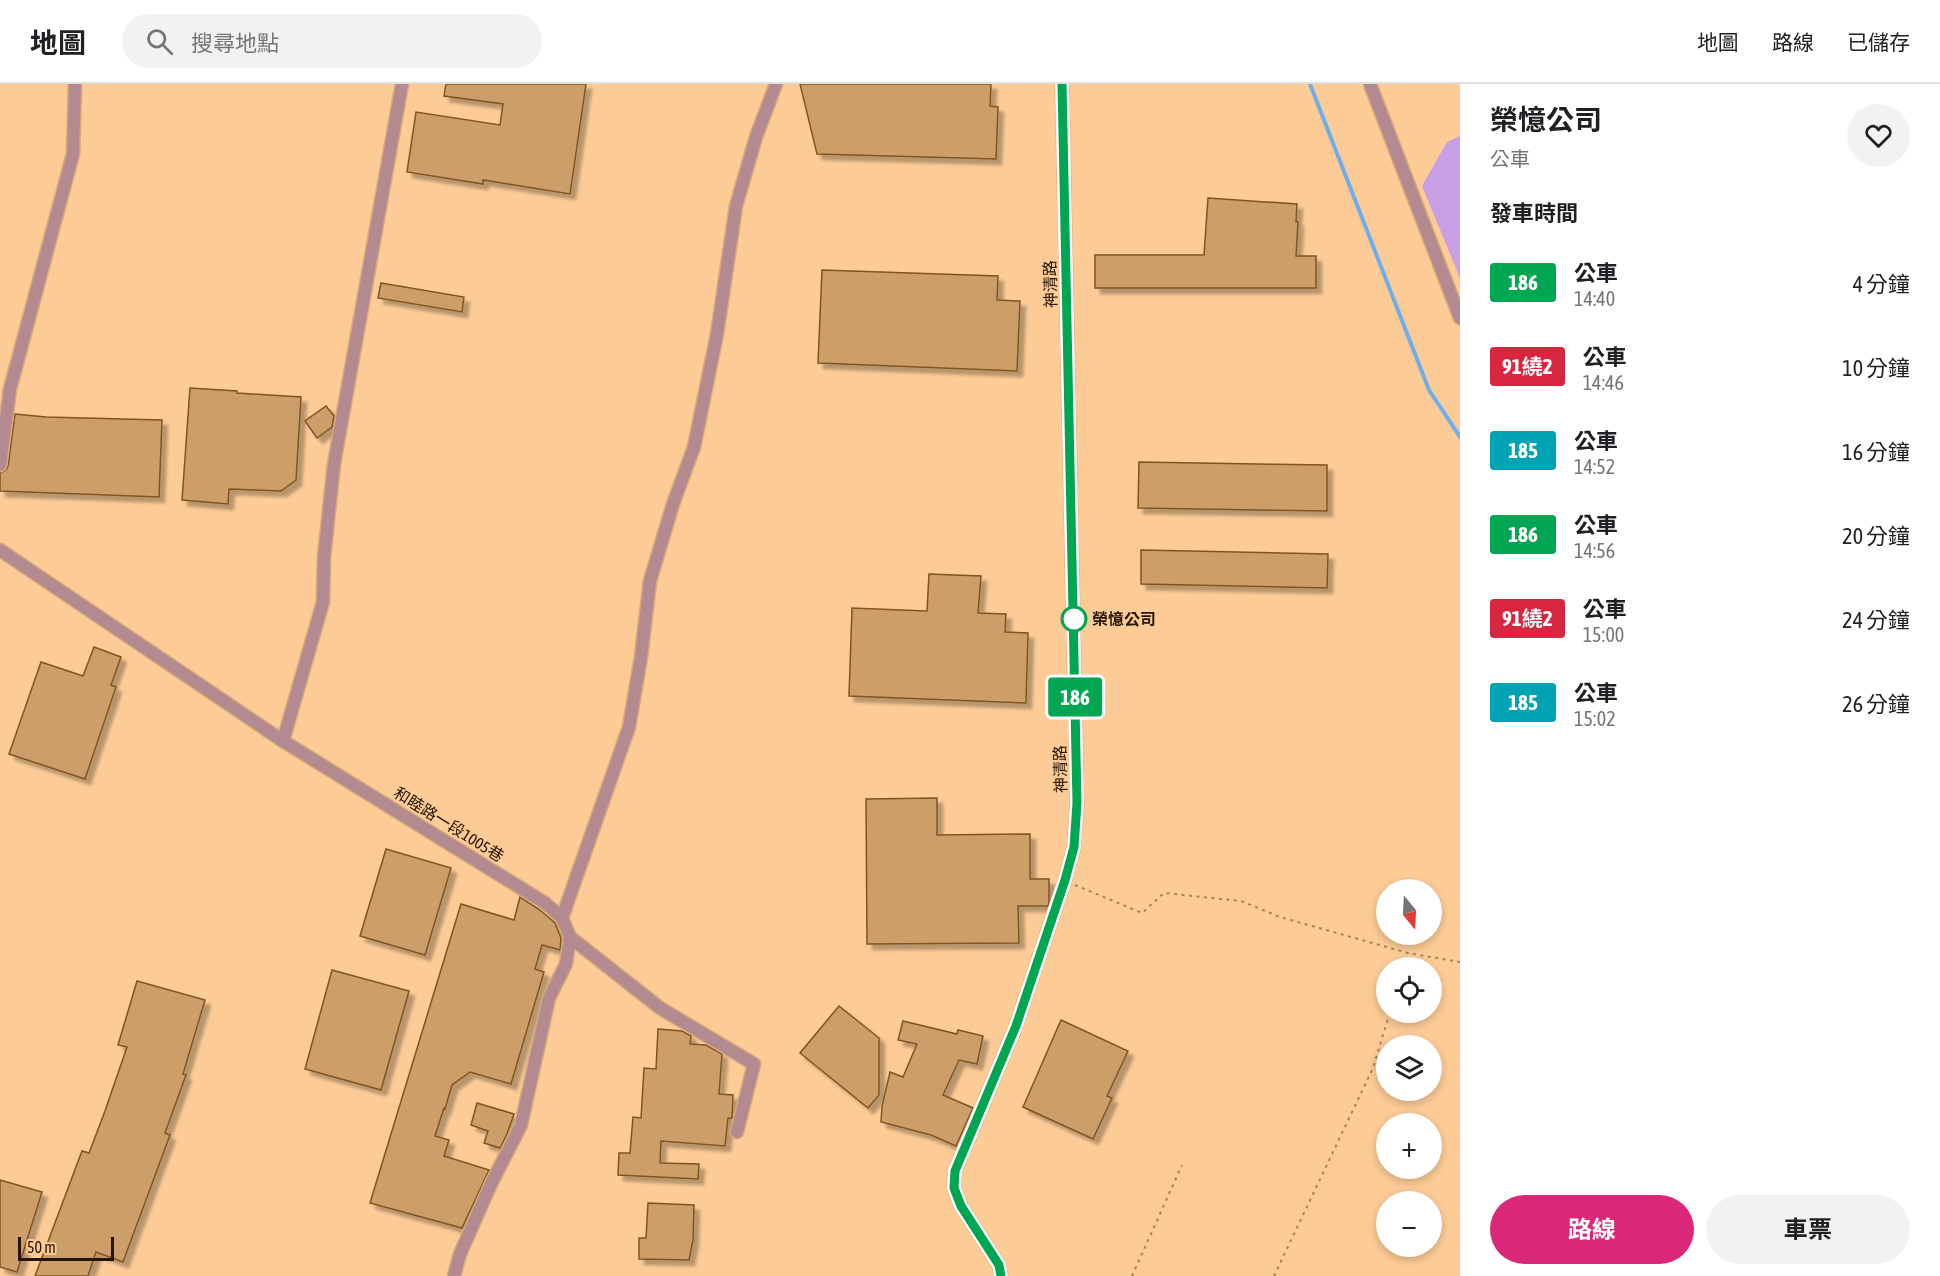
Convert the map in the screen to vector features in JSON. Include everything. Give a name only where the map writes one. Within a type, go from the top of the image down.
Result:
[{"type":"street","points":[[0,465],[10,389],[73,154],[75,84]]},
{"type":"street","points":[[283,741],[323,602],[324,557],[334,464],[402,84]]},
{"type":"street","points":[[562,918],[629,727],[641,657],[650,581],[694,447],[717,334],[736,206],[756,137],[776,84]]},
{"type":"street","name":"神清路","points":[[1001,1276],[999,1265],[961,1206],[954,1188],[955,1171],[1016,1026],[1065,880],[1074,847],[1077,803],[1062,84]]},
{"type":"street","points":[[1370,84],[1460,318]]},
{"type":"street","name":"和睦路一段1005巷","points":[[0,550],[283,741],[545,903],[562,918],[570,937]]},
{"type":"street","points":[[453,1276],[473,1224],[521,1125],[549,998],[566,964],[570,937],[660,1008],[754,1064],[737,1132]]},
{"type":"path","points":[[1065,880],[1143,913],[1164,893],[1241,901],[1280,917],[1408,953],[1460,962]]},
{"type":"path","points":[[1407,957],[1408,953]]},
{"type":"path","points":[[1274,1276],[1373,1068],[1387,1023]]},
{"type":"path","points":[[1132,1276],[1182,1165]]},
{"type":"shaded area","points":[[1460,136],[1460,278],[1422,186],[1447,142]]},
{"type":"building","points":[[446,84],[586,84],[570,194],[483,180],[483,184],[407,172],[416,112],[500,125],[503,104],[444,96]]},
{"type":"building","points":[[800,84],[991,84],[990,106],[998,107],[996,159],[817,154]]},
{"type":"building","points":[[1208,198],[1297,204],[1296,256],[1316,256],[1316,288],[1095,288],[1095,255],[1204,255]]},
{"type":"building","points":[[822,270],[998,276],[997,300],[1020,301],[1017,371],[818,363]]},
{"type":"building","points":[[381,283],[464,297],[462,312],[378,298]]},
{"type":"building","points":[[190,388],[301,397],[296,480],[281,491],[229,489],[228,504],[182,500]]},
{"type":"building","points":[[326,406],[334,416],[332,427],[317,438],[305,421]]},
{"type":"building","points":[[15,414],[162,420],[159,497],[0,491],[0,473],[8,466]]},
{"type":"building","points":[[1139,462],[1327,465],[1327,511],[1138,508]]},
{"type":"building","points":[[1141,550],[1328,554],[1327,588],[1141,584]]},
{"type":"building","points":[[929,574],[981,576],[978,613],[1006,614],[1005,632],[1028,633],[1026,703],[849,696],[852,608],[927,611]]},
{"type":"building","points":[[94,647],[121,657],[111,685],[116,687],[85,779],[9,754],[41,662],[83,676]]},
{"type":"building","points":[[937,798],[937,835],[1030,834],[1030,879],[1049,879],[1049,902],[1048,906],[1018,906],[1019,943],[867,944],[866,799]]},
{"type":"building","points":[[386,849],[451,868],[425,955],[360,936]]},
{"type":"building","points":[[520,897],[555,923],[561,938],[560,950],[542,945],[535,969],[544,972],[511,1084],[470,1072],[452,1085],[435,1136],[449,1140],[444,1156],[489,1170],[462,1228],[370,1203],[461,904],[514,920]]},
{"type":"building","points":[[332,970],[409,991],[381,1090],[305,1069]]},
{"type":"building","points":[[137,981],[205,1000],[183,1074],[186,1075],[165,1133],[170,1135],[123,1262],[96,1252],[88,1276],[35,1276],[82,1151],[89,1153],[105,1111],[127,1047],[118,1045]]},
{"type":"building","points":[[839,1006],[879,1038],[879,1095],[868,1108],[800,1053]]},
{"type":"building","points":[[1061,1020],[1128,1051],[1107,1096],[1112,1098],[1093,1139],[1023,1107]]},
{"type":"building","points":[[903,1021],[957,1034],[958,1030],[983,1036],[977,1064],[959,1060],[943,1095],[973,1108],[956,1146],[931,1135],[881,1122],[882,1106],[890,1072],[903,1077],[917,1044],[898,1040]]},
{"type":"building","points":[[658,1029],[682,1031],[691,1036],[690,1044],[706,1045],[722,1054],[719,1094],[733,1095],[732,1118],[728,1118],[725,1146],[661,1141],[660,1163],[699,1164],[698,1179],[618,1175],[619,1153],[630,1153],[633,1117],[641,1118],[644,1068],[656,1069]]},
{"type":"building","points":[[477,1103],[514,1114],[500,1148],[484,1143],[488,1131],[471,1125]]},
{"type":"building","points":[[0,1180],[42,1192],[17,1272],[0,1267]]},
{"type":"building","points":[[648,1203],[694,1205],[693,1240],[689,1260],[639,1259],[639,1238],[646,1238]]},
{"type":"waterway","points":[[1310,84],[1429,390],[1460,437]]},
{"type":"bus line","name":"186","points":[[1001,1276],[999,1265],[961,1206],[954,1188],[955,1171],[1016,1026],[1065,880],[1074,847],[1077,803],[1062,84]]},
{"type":"place","name":"榮憶公司","points":[[1074,619]]}]
